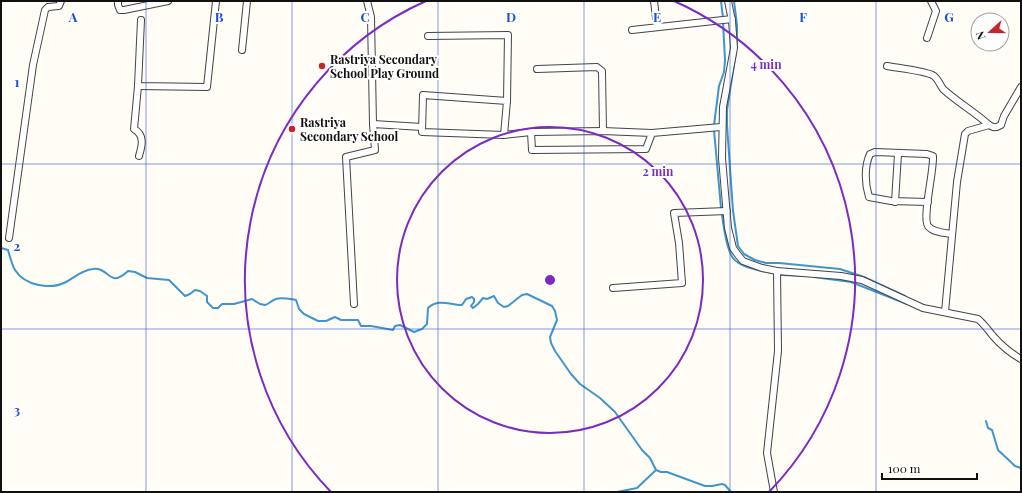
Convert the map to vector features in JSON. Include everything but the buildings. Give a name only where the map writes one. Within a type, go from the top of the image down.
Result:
[{"type":"street","points":[[9,238],[33,65],[45,10],[48,7],[59,6],[61,1]]},
{"type":"street","points":[[118,1],[120,10],[146,3],[168,1]]},
{"type":"street","points":[[138,86],[207,87],[216,1]]},
{"type":"street","points":[[242,50],[247,1]]},
{"type":"street","points":[[354,304],[346,157],[375,150],[373,124],[371,17],[367,1]]},
{"type":"street","points":[[654,1],[657,27]]},
{"type":"street","points":[[728,1],[732,19],[734,48],[725,92],[722,127],[722,158],[730,238],[733,248],[738,255],[743,261],[762,268],[777,271],[842,276],[862,280],[924,308],[978,320],[985,325],[1000,343],[1013,355],[1021,359]]},
{"type":"street","points":[[927,38],[936,11],[931,1]]},
{"type":"street","points":[[632,30],[732,19]]},
{"type":"street","points":[[139,156],[142,138],[134,129],[138,86],[141,20]]},
{"type":"street","points":[[428,36],[508,35],[507,101],[504,135]]},
{"type":"street","points":[[887,66],[915,70],[934,76],[942,88],[978,114],[989,125],[997,128],[1001,126],[1004,116],[1021,87]]},
{"type":"street","points":[[537,69],[597,67],[602,71],[603,131]]},
{"type":"street","points":[[507,101],[423,95],[422,132],[504,135],[531,132],[603,131],[652,133],[722,127]]},
{"type":"street","points":[[373,124],[422,127]]},
{"type":"street","points":[[945,312],[957,182],[965,134],[968,131],[989,125]]},
{"type":"street","points":[[531,132],[532,150],[646,149],[652,133]]},
{"type":"street","points":[[928,202],[895,202],[876,200],[869,197],[866,171],[870,154],[874,152],[927,154],[933,156],[933,171],[926,219],[927,225],[931,228],[952,234]]},
{"type":"street","points":[[895,202],[898,154]]},
{"type":"street","points":[[613,288],[682,283],[679,243],[674,213],[727,211]]},
{"type":"street","points":[[774,492],[767,453],[778,351],[777,271]]},
{"type":"waterway","points":[[721,1],[723,18]]},
{"type":"waterway","points":[[734,1],[737,25],[737,47]]},
{"type":"waterway","points":[[714,125],[719,86],[724,72],[725,60],[723,22]]},
{"type":"waterway","points":[[736,52],[727,110],[727,125],[733,211],[738,246],[744,254],[755,260],[766,263],[840,269],[864,277],[905,296]]},
{"type":"waterway","points":[[714,130],[721,208]]},
{"type":"waterway","points":[[722,215],[727,244],[733,258],[746,267],[773,273]]},
{"type":"waterway","points":[[1,248],[8,250],[14,268],[19,275],[25,280],[39,285],[53,286],[60,284],[82,272],[93,269],[99,269],[113,278],[122,276],[128,271],[135,272],[147,278],[169,280],[185,296],[195,290],[200,291],[207,296],[207,302],[213,308],[218,308],[222,304],[234,304],[252,299],[265,305],[276,299],[286,298],[296,300],[299,309],[304,314],[318,321],[326,321],[335,317],[341,320],[358,320],[361,326],[371,326],[393,330],[395,326],[400,325],[414,332],[422,329],[427,324],[428,308],[432,305],[439,303],[462,305],[466,299],[472,297],[474,299],[471,306],[473,308],[483,298],[487,299],[494,296],[498,303],[504,307],[508,306],[522,295],[527,294],[552,306],[557,320],[550,337],[555,351],[580,384],[600,398],[615,412],[642,450],[650,458],[656,470],[667,472],[705,486],[722,484],[725,485],[731,492]]},
{"type":"waterway","points":[[781,275],[810,276]]},
{"type":"waterway","points":[[814,277],[851,282],[907,304]]},
{"type":"waterway","points":[[986,421],[988,428],[992,430],[998,450],[1015,466],[1021,468]]},
{"type":"waterway","points":[[617,492],[637,488],[656,470]]},
{"type":"place","name":"Rastriya Secondary School Play Ground","points":[[322,66]]},
{"type":"place","name":"Rastriya Secondary School","points":[[292,129]]}]
